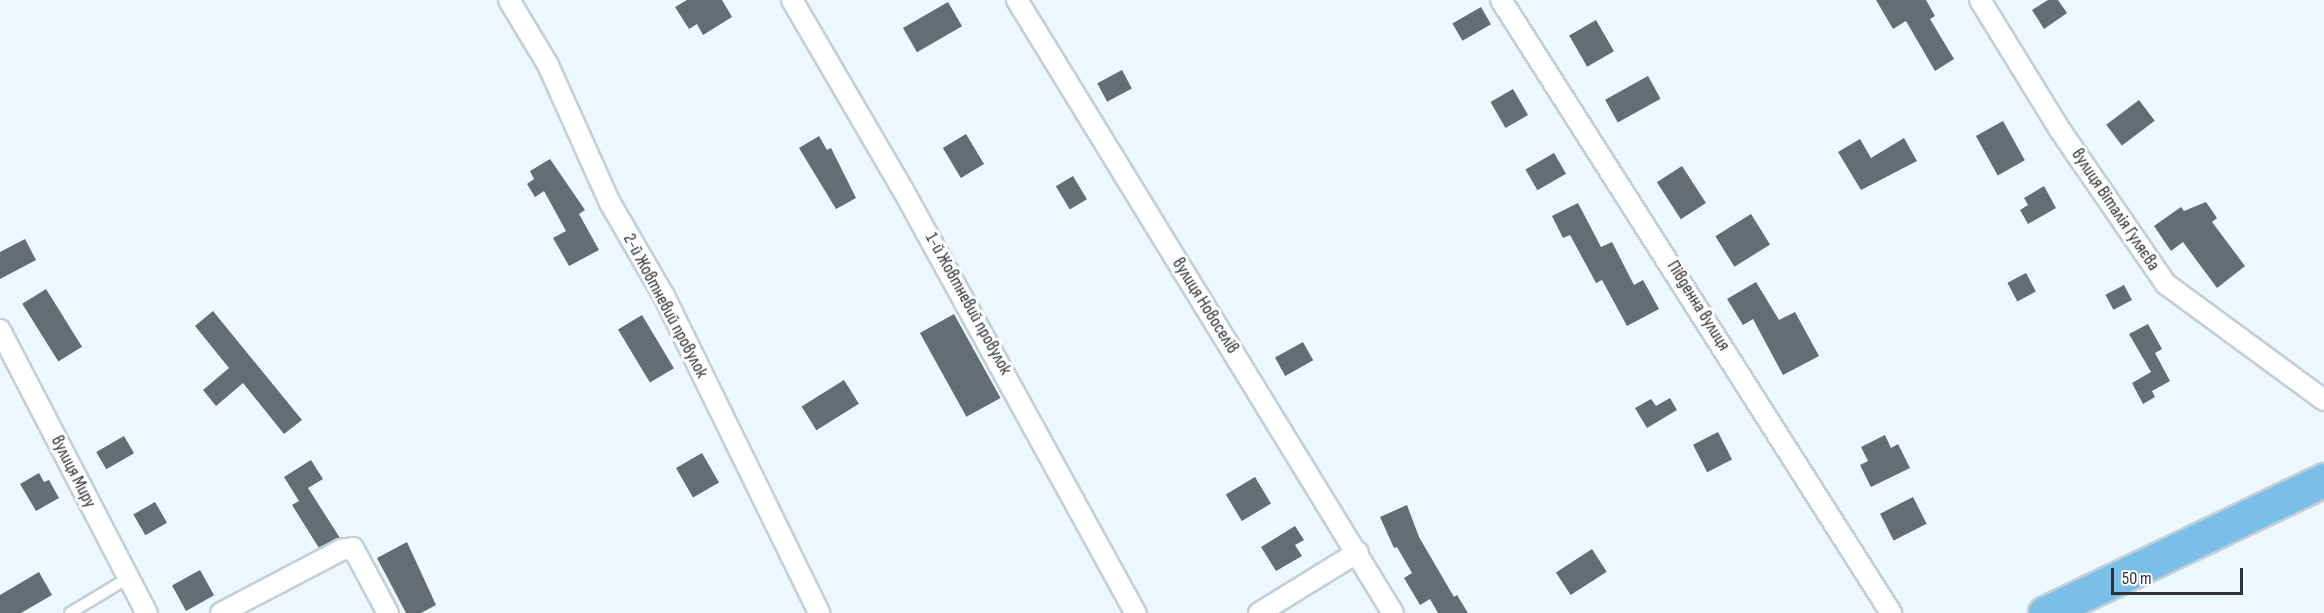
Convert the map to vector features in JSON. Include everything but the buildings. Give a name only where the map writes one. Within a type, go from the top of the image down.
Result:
[{"type":"highway","points":[[2045,613],[2324,480]]},
{"type":"street","name":"2-й Жовтневий провулок","points":[[509,0],[548,65],[610,203],[664,296],[819,613]]},
{"type":"street","name":"1-й Жовтневий провулок","points":[[792,0],[938,250],[1136,613]]},
{"type":"street","name":"вулиця Новоселів","points":[[1017,0],[1358,552],[1393,613]]},
{"type":"street","name":"Південна вулиця","points":[[1501,0],[1891,613]]},
{"type":"street","name":"вулиця Віталія Гуляєва","points":[[1980,0],[2060,130],[2166,284],[2324,400]]},
{"type":"street","name":"вулиця Миру","points":[[0,330],[147,613]]},
{"type":"street","points":[[221,613],[341,550],[353,548],[388,613]]},
{"type":"street","points":[[1259,613],[1358,552]]},
{"type":"lane","points":[[70,613],[128,578]]}]
